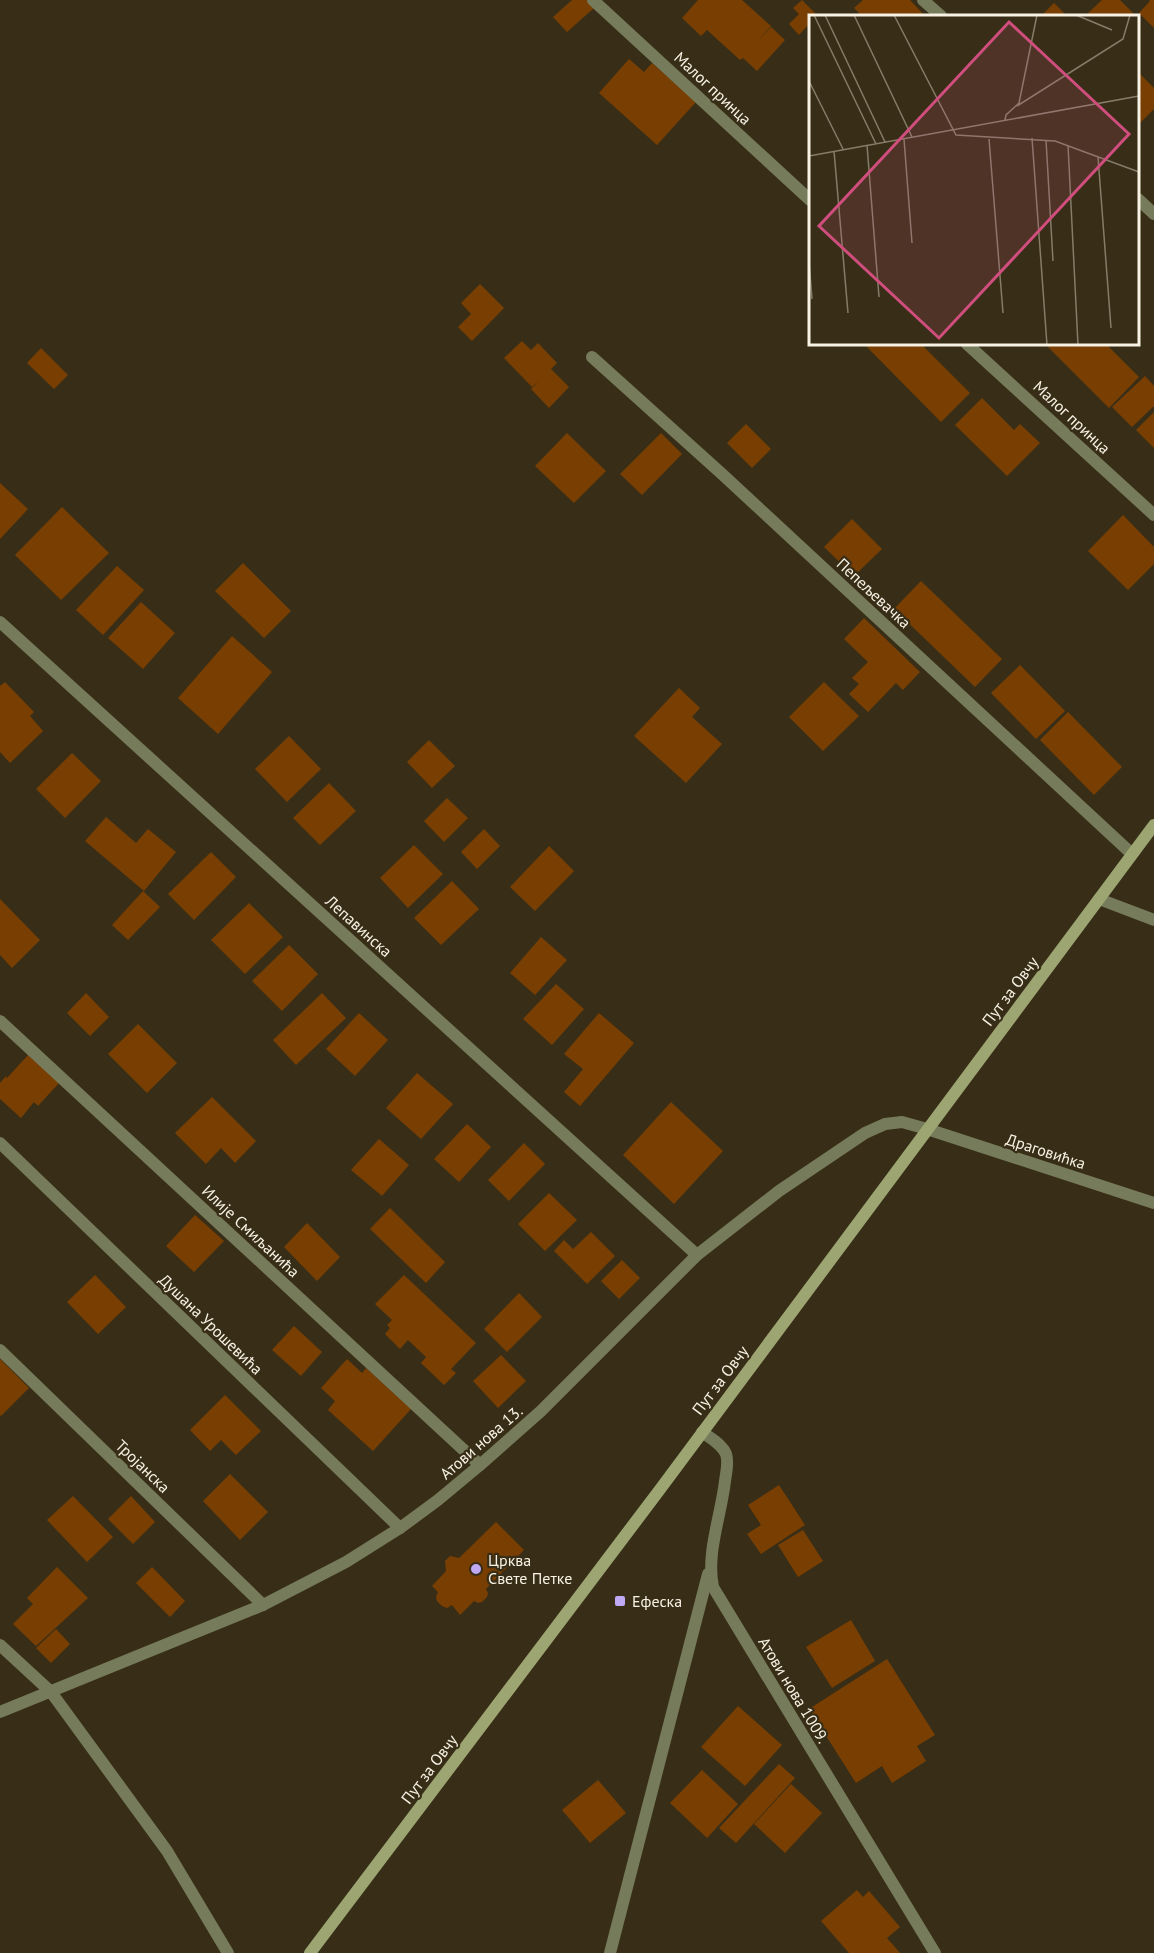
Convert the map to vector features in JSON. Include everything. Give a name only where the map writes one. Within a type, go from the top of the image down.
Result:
[{"type":"street","name":"Малог принца","points":[[594,0],[809,199]]},
{"type":"street","points":[[923,0],[940,15]]},
{"type":"street","points":[[1139,201],[1154,214]]},
{"type":"street","name":"Малог принца","points":[[968,345],[1154,515]]},
{"type":"street","name":"Пепељевачка","points":[[592,357],[1132,854]]},
{"type":"street","name":"Лепавинска","points":[[0,622],[697,1255]]},
{"type":"street","name":"Пут за Овчу","points":[[310,1953],[1154,825]]},
{"type":"street","points":[[1099,899],[1154,920]]},
{"type":"street","name":"Илије Смиљанића","points":[[0,1021],[480,1465]]},
{"type":"street","name":"Атови нова 13.","points":[[0,1712],[263,1605],[346,1562],[400,1528],[480,1465],[541,1412],[697,1255],[779,1191],[865,1133],[885,1124],[902,1122],[927,1129]]},
{"type":"street","name":"Драговићка","points":[[927,1129],[1154,1203]]},
{"type":"street","name":"Душана Урошевића","points":[[0,1143],[400,1528]]},
{"type":"street","name":"Тројанска","points":[[0,1350],[263,1605]]},
{"type":"street","name":"Атови нова 1009.","points":[[702,1432],[720,1446],[727,1462],[711,1564],[713,1587],[935,1953]]},
{"type":"street","points":[[610,1953],[711,1564]]},
{"type":"street","points":[[0,1645],[51,1692],[167,1851],[228,1953]]},
{"type":"building","points":[[572,0],[587,0],[594,8],[567,32],[553,17]]},
{"type":"building","points":[[698,0],[742,0],[771,26],[755,44],[771,27],[785,40],[757,71],[743,58],[740,60],[707,30],[701,36],[682,18]]},
{"type":"building","points":[[802,0],[817,15],[809,15],[809,24],[799,35],[789,24],[799,14],[793,8]]},
{"type":"building","points":[[863,0],[910,0],[924,15],[861,15],[854,8]]},
{"type":"building","points":[[1102,0],[1120,0],[1135,15],[1088,15],[1087,14]]},
{"type":"building","points":[[1149,0],[1154,0],[1154,28],[1139,13]]},
{"type":"building","points":[[1054,3],[1066,15],[1042,15]]},
{"type":"building","points":[[629,59],[644,72],[652,63],[696,102],[657,145],[599,93]]},
{"type":"building","points":[[1139,73],[1154,88],[1154,109],[1139,124]]},
{"type":"building","points":[[480,284],[504,308],[472,341],[458,327],[471,314],[461,303]]},
{"type":"building","points":[[522,341],[531,350],[538,343],[557,363],[551,369],[569,387],[549,408],[531,389],[538,382],[532,387],[504,358]]},
{"type":"building","points":[[865,345],[922,345],[970,393],[941,422]]},
{"type":"building","points":[[1046,345],[1107,345],[1139,377],[1109,408]]},
{"type":"building","points":[[41,348],[68,375],[54,389],[27,363]]},
{"type":"building","points":[[1145,376],[1154,386],[1154,406],[1132,427],[1112,407]]},
{"type":"building","points":[[982,398],[1014,430],[1020,424],[1040,443],[1007,476],[955,425]]},
{"type":"building","points":[[1154,412],[1154,448],[1136,430]]},
{"type":"building","points":[[746,424],[771,449],[752,468],[727,443]]},
{"type":"building","points":[[567,433],[606,471],[574,503],[535,466]]},
{"type":"building","points":[[661,433],[682,454],[642,495],[620,474]]},
{"type":"building","points":[[0,483],[28,509],[0,539]]},
{"type":"building","points":[[62,507],[109,553],[61,600],[15,555]]},
{"type":"building","points":[[1123,515],[1154,547],[1154,564],[1128,590],[1088,551]]},
{"type":"building","points":[[852,519],[882,549],[854,576],[824,547]]},
{"type":"building","points":[[243,563],[291,611],[264,638],[215,591]]},
{"type":"building","points":[[117,566],[144,590],[103,635],[76,610]]},
{"type":"building","points":[[921,581],[1002,659],[975,687],[894,609]]},
{"type":"building","points":[[141,602],[175,633],[143,669],[108,638]]},
{"type":"building","points":[[864,618],[920,672],[903,690],[896,683],[868,712],[849,694],[859,684],[852,678],[868,662],[844,639]]},
{"type":"building","points":[[232,636],[272,672],[218,734],[178,698]]},
{"type":"building","points":[[1020,665],[1065,711],[1036,739],[991,693]]},
{"type":"building","points":[[5,682],[34,712],[30,716],[43,731],[10,763],[0,752],[0,686]]},
{"type":"building","points":[[824,682],[859,716],[823,751],[789,717]]},
{"type":"building","points":[[679,688],[700,708],[692,717],[722,744],[686,783],[634,736]]},
{"type":"building","points":[[1068,712],[1122,767],[1094,795],[1040,740]]},
{"type":"building","points":[[289,736],[321,769],[287,802],[255,769]]},
{"type":"building","points":[[429,740],[455,766],[432,788],[407,762]]},
{"type":"building","points":[[72,753],[101,781],[65,818],[36,789]]},
{"type":"building","points":[[329,783],[356,811],[320,845],[293,818]]},
{"type":"building","points":[[447,798],[468,818],[444,842],[424,821]]},
{"type":"building","points":[[106,817],[136,843],[148,829],[176,852],[144,891],[85,841]]},
{"type":"building","points":[[484,829],[500,846],[477,869],[461,852]]},
{"type":"building","points":[[414,845],[443,874],[408,908],[380,878]]},
{"type":"building","points":[[549,846],[574,871],[535,911],[510,887]]},
{"type":"building","points":[[211,852],[236,877],[194,920],[168,894]]},
{"type":"building","points":[[452,881],[479,909],[441,945],[414,918]]},
{"type":"building","points":[[143,891],[160,907],[128,940],[112,925]]},
{"type":"building","points":[[0,899],[40,940],[12,968],[0,955]]},
{"type":"building","points":[[249,903],[283,937],[245,974],[211,940]]},
{"type":"building","points":[[541,937],[567,960],[535,995],[510,973]]},
{"type":"building","points":[[289,945],[318,974],[282,1011],[252,981]]},
{"type":"building","points":[[556,984],[584,1009],[552,1045],[523,1019]]},
{"type":"building","points":[[86,993],[109,1017],[90,1036],[67,1013]]},
{"type":"building","points":[[322,993],[346,1018],[296,1065],[273,1040]]},
{"type":"building","points":[[359,1013],[388,1040],[355,1076],[326,1049]]},
{"type":"building","points":[[599,1013],[634,1043],[580,1106],[564,1092],[583,1069],[564,1054]]},
{"type":"building","points":[[138,1024],[177,1063],[147,1093],[108,1054]]},
{"type":"building","points":[[28,1055],[59,1083],[38,1106],[34,1102],[21,1118],[0,1099],[0,1083]]},
{"type":"building","points":[[417,1073],[453,1104],[421,1139],[386,1108]]},
{"type":"building","points":[[212,1097],[256,1141],[235,1163],[221,1148],[206,1164],[175,1133]]},
{"type":"building","points":[[671,1102],[723,1151],[674,1204],[623,1155]]},
{"type":"building","points":[[467,1124],[491,1147],[459,1182],[434,1159]]},
{"type":"building","points":[[379,1139],[409,1165],[382,1196],[351,1170]]},
{"type":"building","points":[[524,1143],[545,1164],[509,1201],[488,1180]]},
{"type":"building","points":[[549,1193],[577,1220],[545,1251],[518,1224]]},
{"type":"building","points":[[390,1208],[445,1262],[426,1283],[370,1229]]},
{"type":"building","points":[[195,1215],[224,1241],[194,1272],[166,1246]]},
{"type":"building","points":[[307,1223],[340,1257],[317,1281],[284,1247]]},
{"type":"building","points":[[591,1232],[615,1256],[587,1284],[554,1251],[564,1240],[573,1249]]},
{"type":"building","points":[[622,1260],[640,1278],[619,1299],[601,1281]]},
{"type":"building","points":[[95,1275],[126,1307],[98,1334],[67,1302]]},
{"type":"building","points":[[404,1275],[476,1343],[451,1369],[456,1373],[444,1385],[421,1363],[426,1357],[408,1340],[400,1349],[385,1334],[390,1328],[387,1325],[392,1320],[375,1304]]},
{"type":"building","points":[[519,1293],[542,1317],[507,1352],[484,1329]]},
{"type":"building","points":[[294,1326],[322,1352],[301,1376],[272,1350]]},
{"type":"building","points":[[501,1355],[526,1381],[498,1408],[473,1381]]},
{"type":"building","points":[[0,1359],[29,1388],[1,1416],[0,1415]]},
{"type":"building","points":[[347,1359],[362,1373],[366,1368],[411,1409],[373,1451],[328,1410],[335,1401],[321,1388]]},
{"type":"building","points":[[225,1395],[261,1431],[236,1455],[221,1440],[210,1451],[190,1430]]},
{"type":"building","points":[[230,1474],[268,1512],[240,1540],[203,1501]]},
{"type":"building","points":[[779,1485],[805,1525],[761,1554],[747,1534],[761,1525],[748,1505]]},
{"type":"building","points":[[73,1496],[113,1537],[87,1562],[47,1520]]},
{"type":"building","points":[[131,1496],[155,1522],[133,1544],[108,1519]]},
{"type":"building","name":"Црква Свете Петке","points":[[496,1522],[524,1550],[486,1589],[487,1597],[482,1602],[474,1601],[460,1615],[452,1605],[447,1608],[442,1606],[437,1601],[438,1592],[432,1586],[446,1571],[445,1561],[450,1556],[459,1558]]},
{"type":"building","points":[[803,1530],[823,1561],[798,1577],[778,1545]]},
{"type":"building","points":[[57,1567],[88,1598],[36,1646],[13,1624],[33,1604],[27,1598]]},
{"type":"building","points":[[152,1567],[185,1601],[170,1617],[136,1583]]},
{"type":"building","points":[[851,1620],[875,1661],[832,1688],[806,1647]]},
{"type":"building","points":[[56,1629],[70,1644],[51,1663],[36,1648]]},
{"type":"building","points":[[887,1659],[935,1735],[917,1746],[926,1761],[892,1783],[882,1766],[856,1783],[809,1709]]},
{"type":"building","points":[[738,1706],[782,1745],[745,1786],[701,1747]]},
{"type":"building","points":[[779,1764],[795,1778],[736,1843],[719,1828]]},
{"type":"building","points":[[702,1770],[738,1804],[707,1838],[670,1803]]},
{"type":"building","points":[[598,1780],[626,1813],[590,1843],[562,1810]]},
{"type":"building","points":[[791,1784],[822,1813],[785,1853],[754,1824]]},
{"type":"building","points":[[857,1890],[863,1897],[869,1891],[900,1927],[887,1938],[900,1953],[849,1953],[821,1921]]},
{"type":"place","name":"Црква Свете Петке","points":[[476,1569]]},
{"type":"place","name":"Ефеска","points":[[620,1601]]}]
